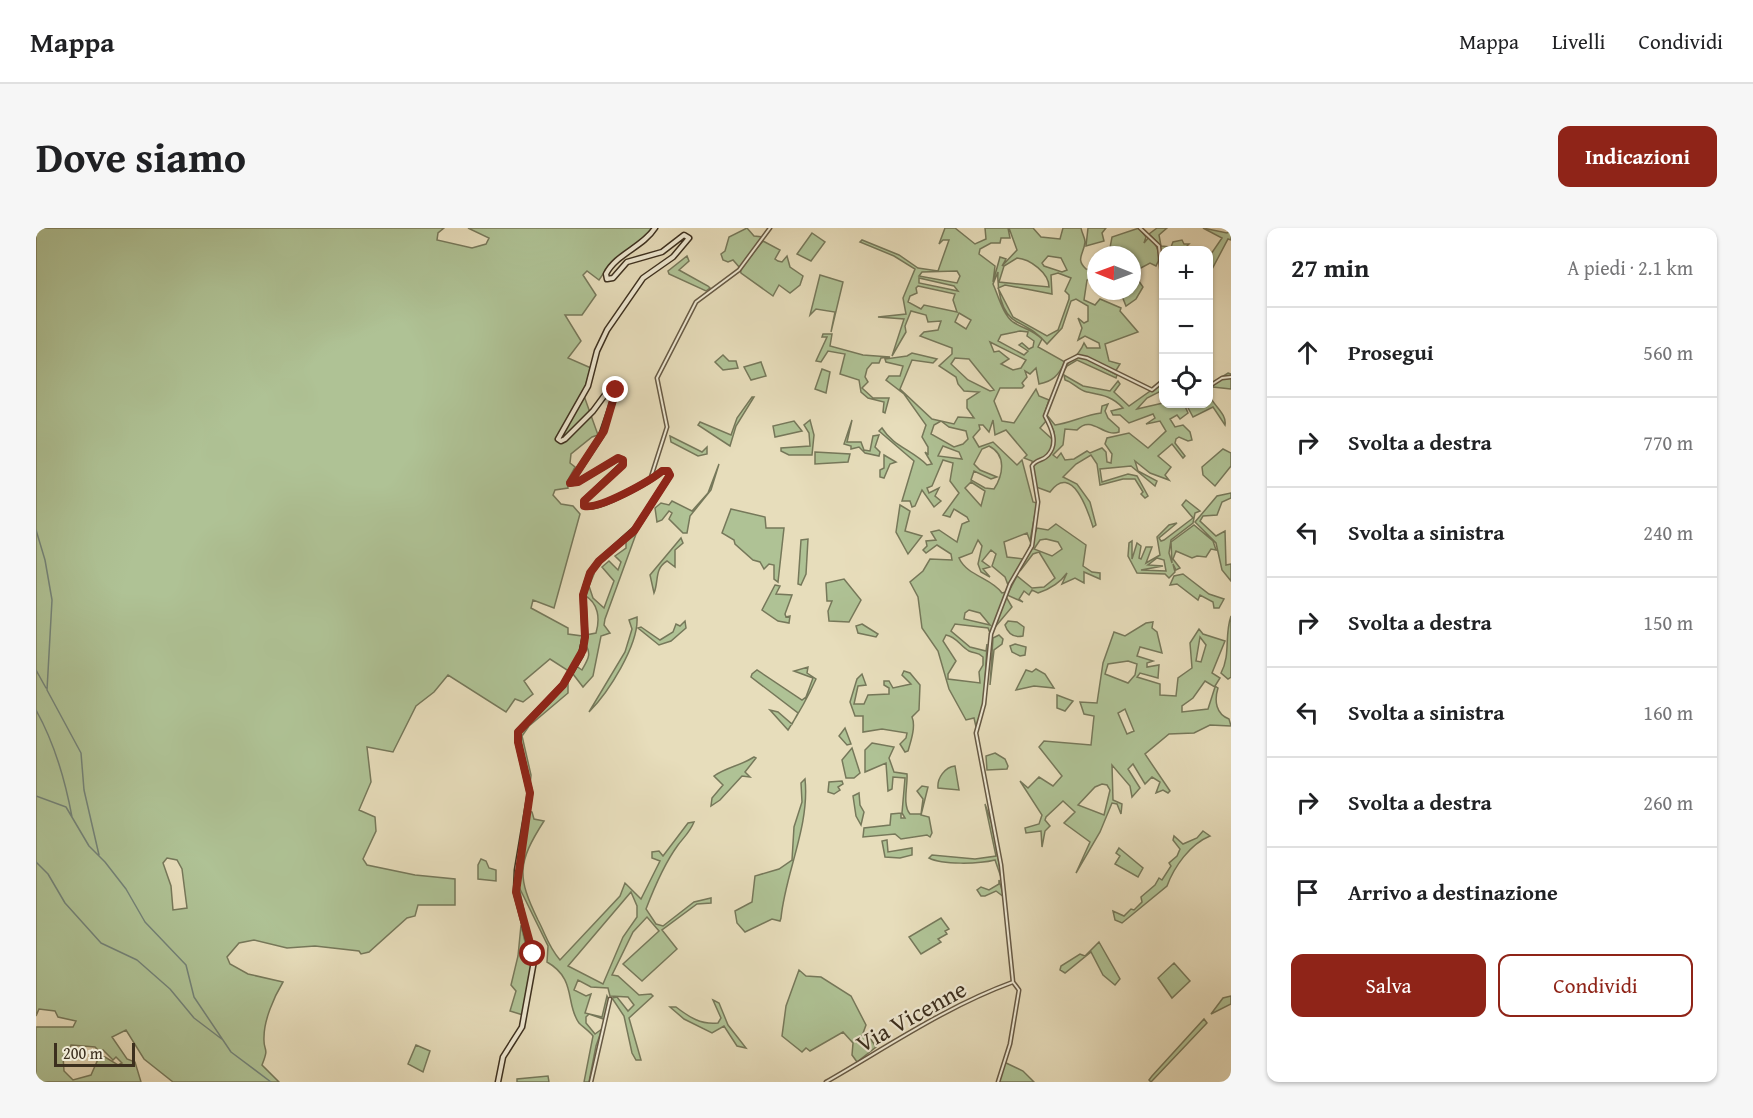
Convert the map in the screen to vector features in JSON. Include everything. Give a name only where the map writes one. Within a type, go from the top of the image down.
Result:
[{"type":"main road","points":[[498,1082],[503,1057],[522,1027],[534,961],[516,892],[530,793],[518,742],[518,732],[563,685],[583,650],[585,637],[583,595],[590,573],[599,561],[636,528],[669,473],[662,471],[649,482],[588,508],[584,506],[584,501],[621,467],[623,460],[618,458],[578,482],[570,483],[604,431],[616,392],[614,387],[610,388],[565,439],[561,441],[558,439],[588,386],[599,345],[608,330],[643,278],[673,257],[689,238],[684,235],[662,252],[632,260],[612,279],[607,279],[606,274],[611,267],[642,243],[655,228]]},
{"type":"street","points":[[649,482],[667,427],[657,378],[696,302],[739,270],[770,228]]},
{"type":"street","points":[[1140,228],[1159,246]]},
{"type":"street","points":[[998,1082],[1010,1044],[1019,990],[1013,982],[1001,865],[984,765],[976,733],[984,704],[991,634],[1010,584],[1032,546],[1038,502],[1032,466],[1037,460],[1048,455],[1053,446],[1053,433],[1045,416],[1066,362],[1078,356],[1087,358],[1152,390],[1159,384]]},
{"type":"street","points":[[1213,384],[1222,378],[1231,377]]},
{"type":"street","name":"Via Vicenne","points":[[826,1082],[945,1014],[989,991],[1013,982]]},
{"type":"street","points":[[591,1082],[610,999]]},
{"type":"green space","points":[[36,228],[444,228],[438,233],[437,240],[472,248],[486,244],[489,238],[468,228],[651,228],[650,232],[610,264],[599,280],[587,271],[583,275],[596,295],[582,315],[565,315],[581,341],[568,358],[591,368],[583,393],[598,435],[592,437],[571,454],[570,463],[575,467],[567,482],[568,488],[555,490],[553,495],[561,504],[573,506],[580,514],[554,608],[533,600],[531,608],[568,628],[568,634],[582,636],[579,654],[570,672],[550,659],[524,681],[533,694],[523,702],[515,699],[506,712],[448,675],[434,692],[416,706],[393,752],[367,747],[371,782],[359,810],[375,817],[376,831],[363,859],[367,865],[415,875],[455,879],[455,905],[418,905],[415,916],[407,918],[369,952],[361,954],[359,951],[315,946],[287,948],[254,940],[239,943],[227,957],[230,964],[248,974],[283,982],[273,1002],[264,1030],[266,1052],[262,1065],[279,1082],[173,1082],[144,1059],[126,1030],[112,1037],[127,1059],[135,1062],[141,1082],[36,1082],[36,1027],[73,1027],[76,1021],[58,1017],[55,1011],[39,1009],[36,1016]],"holes":[[[167,858],[177,860],[182,869],[187,908],[173,910],[171,886],[163,863]],[[71,1045],[95,1047],[100,1052],[103,1050],[113,1060],[116,1057],[122,1063],[118,1065],[105,1057],[99,1057],[91,1075],[73,1080],[64,1071],[63,1056],[73,1057],[69,1051]]]},
{"type":"green space","points":[[747,228],[754,236],[763,237],[740,268],[733,260],[728,262],[723,260],[721,254],[725,251],[729,237]]},
{"type":"green space","points":[[945,228],[955,228],[975,244],[986,239],[985,228],[1008,228],[1010,238],[1001,238],[1000,243],[991,243],[980,249],[979,254],[995,266],[993,282],[1000,257],[1006,259],[1002,266],[1017,250],[1009,228],[1033,228],[1041,237],[1060,239],[1063,228],[1081,228],[1085,242],[1081,262],[1087,269],[1084,300],[1095,305],[1102,300],[1121,308],[1120,311],[1138,332],[1105,344],[1109,361],[1120,364],[1115,372],[1102,367],[1117,375],[1116,378],[1077,360],[1067,366],[1058,380],[1064,368],[1078,354],[1084,343],[1087,348],[1100,348],[1099,343],[1085,336],[1078,340],[1082,328],[1078,318],[1084,323],[1088,321],[1088,306],[1076,299],[1071,301],[1062,328],[1047,344],[1042,339],[1038,347],[1065,362],[1057,374],[1048,381],[1039,384],[1036,368],[1030,374],[1025,371],[1027,377],[1022,383],[1024,386],[1022,388],[1000,388],[994,401],[1002,421],[1014,423],[1036,389],[1039,396],[1049,400],[1044,415],[1052,431],[1046,421],[1040,428],[1052,439],[1053,445],[1054,432],[1046,414],[1055,425],[1101,413],[1102,406],[1108,404],[1105,411],[1108,418],[1119,428],[1119,432],[1108,432],[1088,424],[1077,430],[1065,429],[1063,445],[1053,455],[1057,458],[1061,453],[1065,460],[1074,459],[1087,451],[1090,453],[1102,448],[1106,452],[1107,462],[1111,463],[1112,454],[1105,444],[1107,438],[1129,433],[1148,448],[1166,431],[1160,421],[1146,424],[1155,418],[1153,414],[1129,423],[1120,415],[1113,415],[1111,411],[1123,408],[1119,404],[1106,397],[1081,390],[1065,380],[1064,375],[1083,386],[1110,391],[1118,381],[1120,384],[1114,392],[1129,406],[1159,385],[1159,392],[1147,398],[1137,409],[1159,404],[1159,408],[1186,408],[1188,413],[1180,419],[1177,415],[1170,419],[1175,427],[1183,425],[1190,432],[1192,440],[1188,441],[1179,437],[1176,439],[1175,443],[1185,456],[1183,458],[1172,444],[1158,456],[1171,467],[1165,475],[1169,480],[1150,473],[1135,461],[1138,471],[1157,481],[1155,486],[1131,466],[1100,469],[1102,482],[1128,474],[1137,476],[1148,496],[1145,498],[1135,479],[1123,479],[1100,485],[1097,464],[1091,455],[1076,464],[1063,477],[1077,484],[1090,502],[1096,525],[1093,527],[1083,501],[1072,486],[1065,483],[1058,484],[1050,492],[1036,487],[1032,461],[1024,458],[1027,455],[1006,430],[995,435],[993,420],[989,432],[983,425],[979,425],[980,429],[973,437],[979,447],[993,442],[1017,465],[1022,460],[1033,502],[1037,503],[1030,541],[1027,533],[1004,542],[1007,557],[1024,559],[1008,585],[1005,577],[992,566],[996,554],[991,550],[982,561],[990,567],[983,569],[990,577],[981,572],[978,564],[982,546],[978,540],[972,553],[959,558],[973,573],[998,588],[1002,593],[1006,592],[1005,595],[1012,607],[990,633],[988,628],[955,624],[951,631],[970,647],[986,651],[987,644],[984,702],[976,727],[974,718],[966,720],[949,689],[938,651],[922,628],[918,597],[910,582],[923,571],[930,559],[952,560],[951,554],[937,545],[926,553],[923,550],[927,546],[926,541],[936,540],[931,532],[939,530],[957,542],[962,524],[969,521],[967,517],[954,509],[950,517],[943,515],[959,493],[950,481],[953,463],[943,460],[932,486],[927,488],[929,493],[939,488],[935,496],[941,501],[934,507],[922,490],[915,506],[912,507],[910,501],[902,501],[914,461],[879,431],[882,428],[897,444],[927,465],[932,464],[925,452],[928,454],[928,447],[922,437],[926,425],[904,394],[886,380],[889,376],[900,376],[903,366],[886,362],[885,359],[907,356],[912,353],[937,359],[933,363],[912,360],[900,389],[932,419],[941,421],[954,424],[958,417],[974,418],[967,408],[967,400],[979,392],[964,391],[956,377],[939,366],[952,354],[952,348],[920,336],[924,332],[938,330],[941,321],[928,322],[926,315],[911,311],[905,326],[906,332],[892,356],[904,319],[878,317],[906,314],[903,298],[915,269],[894,256],[860,242],[862,240],[899,255],[918,268],[938,271],[949,240],[943,240],[939,244]],"holes":[[[1048,256],[1061,258],[1067,270],[1062,272],[1044,266],[1042,263]],[[1017,258],[1027,261],[1042,272],[1049,287],[999,282],[1004,266]],[[957,271],[960,276],[957,283],[919,276],[922,272]],[[998,272],[999,288],[1005,285],[1052,294],[1051,275],[1058,273],[1071,278],[1065,291],[1069,299],[1058,330],[1047,336],[1013,317],[999,289],[1003,306],[1011,318],[1030,329],[1042,339],[1013,322],[1006,315],[993,284]],[[919,278],[954,286],[958,291],[919,283]],[[918,286],[955,294],[953,300],[957,312],[924,305],[921,309],[908,302],[910,296],[917,293]],[[959,313],[971,320],[966,329],[955,322]],[[1020,331],[1028,332],[1027,336],[1034,341],[1033,347],[1029,349],[1022,343],[1019,345],[1028,351],[1024,355],[998,341],[1001,335]],[[990,342],[1026,360],[1021,368],[1013,370],[1001,364],[1009,359],[999,351],[994,352]],[[955,358],[969,359],[994,390],[990,391],[968,380],[951,364]],[[941,421],[949,427],[966,431],[968,439],[963,444],[954,447],[931,434],[934,425]],[[943,446],[959,452],[962,459],[938,456]],[[989,446],[995,450],[1001,460],[1000,478],[994,489],[985,488],[971,480],[974,471],[991,479],[997,477],[980,470],[974,464],[982,449]],[[971,482],[985,491],[981,506],[965,488]],[[969,610],[980,613],[990,625],[964,619],[965,613]],[[946,635],[969,651],[983,657],[983,665],[979,672],[980,683],[948,679],[948,674],[956,661],[943,641]]]},
{"type":"green space","points":[[1088,228],[1106,228],[1102,233],[1104,241],[1086,246]]},
{"type":"green space","points":[[1139,228],[1146,237],[1144,243],[1149,237],[1158,250],[1159,258],[1156,266],[1150,263],[1141,268],[1141,246],[1110,246],[1112,237]]},
{"type":"green space","points":[[1157,228],[1167,228],[1159,235],[1161,246],[1159,246],[1159,253],[1158,243],[1149,234]]},
{"type":"green space","points":[[1203,228],[1227,233],[1231,230],[1231,240],[1228,239],[1213,267],[1213,251],[1222,238]]},
{"type":"green space","points":[[812,233],[825,242],[811,261],[797,254]]},
{"type":"green space","points":[[1182,240],[1184,244],[1189,244],[1171,246],[1173,242]]},
{"type":"green space","points":[[763,241],[780,250],[775,259],[782,262],[787,256],[790,267],[803,276],[800,285],[790,293],[779,285],[773,296],[741,273],[740,269]]},
{"type":"green space","points":[[687,256],[689,261],[679,270],[708,286],[710,288],[706,291],[669,274],[668,271]]},
{"type":"green space","points":[[820,275],[843,282],[831,332],[835,312],[816,309],[810,315]]},
{"type":"green space","points":[[1124,300],[1135,300],[1126,306]]},
{"type":"green space","points":[[823,334],[832,334],[830,346],[863,355],[890,357],[881,358],[879,363],[872,363],[865,377],[868,382],[862,388],[873,398],[889,398],[885,413],[883,412],[884,402],[868,398],[861,392],[859,380],[840,374],[845,354],[828,351],[821,362],[816,361],[827,337],[822,337]]},
{"type":"green space","points":[[723,355],[729,361],[736,361],[738,368],[723,370],[715,362]]},
{"type":"green space","points":[[761,362],[766,376],[751,380],[744,367]]},
{"type":"green space","points":[[822,369],[830,372],[826,393],[815,389]]},
{"type":"green space","points":[[1228,373],[1231,374],[1231,389],[1213,387],[1213,384],[1222,377],[1213,382]]},
{"type":"green space","points":[[754,397],[736,426],[730,446],[698,425],[700,422],[731,435],[737,418]]},
{"type":"green space","points":[[1213,402],[1222,414],[1225,425],[1213,407]]},
{"type":"green space","points":[[1188,408],[1211,408],[1193,417]]},
{"type":"green space","points":[[810,420],[814,435],[812,455],[789,455],[781,451],[781,448],[810,446],[809,433],[804,425]]},
{"type":"green space","points":[[852,420],[847,442],[861,442],[864,450],[870,451],[873,436],[879,435],[875,447],[880,452],[879,456],[865,453],[859,447],[851,449],[851,446],[844,444]]},
{"type":"green space","points":[[794,421],[802,431],[775,437],[773,426]]},
{"type":"green space","points":[[670,436],[702,452],[707,447],[707,454],[698,456],[671,442]]},
{"type":"green space","points":[[1223,449],[1231,453],[1231,466],[1215,486],[1203,475],[1202,467]]},
{"type":"green space","points":[[815,452],[850,454],[848,462],[815,464]]},
{"type":"green space","points":[[884,455],[896,462],[890,464],[884,478],[880,477],[880,470],[884,468]]},
{"type":"green space","points":[[719,464],[711,490],[690,516],[687,533],[683,533],[669,519],[672,513],[669,511],[662,520],[657,522],[655,508],[661,503],[669,505],[672,501],[692,511],[708,493]]},
{"type":"green space","points":[[1231,493],[1231,498],[1222,502],[1217,515],[1203,516],[1200,521],[1216,536],[1225,531],[1226,565],[1231,564],[1231,581],[1222,570],[1216,543],[1195,522],[1217,496]]},
{"type":"green space","points":[[1186,500],[1200,511],[1195,513],[1193,523],[1171,540],[1169,553],[1172,563],[1171,542],[1194,525],[1213,541],[1216,550],[1211,549],[1206,557],[1192,558],[1176,551],[1173,559],[1180,568],[1176,570],[1173,564],[1175,572],[1169,578],[1165,574],[1137,573],[1128,556],[1129,543],[1132,541],[1132,559],[1137,543],[1141,546],[1139,558],[1141,559],[1146,547],[1152,547],[1146,563],[1160,555],[1157,537],[1169,525],[1177,523],[1159,538],[1161,541],[1164,540],[1193,518],[1182,505]],"holes":[[[1157,558],[1164,560],[1166,571],[1141,570],[1163,566],[1148,565]]]},
{"type":"green space","points":[[900,505],[910,511],[905,531],[922,536],[908,554],[896,532]]},
{"type":"green space","points":[[731,509],[765,517],[766,528],[784,528],[778,582],[774,579],[774,565],[769,564],[764,569],[760,562],[753,560],[735,544],[734,540],[722,533]]},
{"type":"green space","points":[[1056,524],[1086,545],[1083,566],[1092,572],[1100,573],[1100,579],[1084,572],[1084,583],[1075,578],[1062,584],[1067,573],[1051,588],[1038,593],[1032,590],[1029,595],[1024,591],[1019,599],[1023,602],[1007,595],[1017,576],[1032,588],[1044,587],[1055,578],[1039,552],[1033,554],[1020,571],[1037,528],[1048,530]],"holes":[[[1040,540],[1058,542],[1062,549],[1052,556],[1034,549]]]},
{"type":"green space","points":[[636,534],[605,619],[604,625],[610,633],[601,636],[593,676],[583,687],[573,674],[576,666],[582,670],[586,663],[589,654],[585,644],[586,635],[596,633],[598,622],[593,602],[584,595],[593,571],[589,586],[593,598],[604,608],[614,581],[602,567],[609,561],[618,570],[621,562],[615,556],[626,548],[626,541]]},
{"type":"green space","points":[[681,538],[683,543],[675,550],[675,567],[667,561],[663,564],[658,571],[654,593],[650,575]]},
{"type":"green space","points":[[808,539],[806,574],[801,585],[798,584],[801,540]]},
{"type":"green space","points":[[1183,574],[1209,594],[1224,599],[1219,608],[1214,608],[1213,602],[1200,595],[1198,600],[1177,584],[1170,585],[1174,576]]},
{"type":"green space","points":[[844,579],[861,600],[849,622],[829,621],[828,611],[832,601],[827,601],[826,583]]},
{"type":"green space","points":[[775,585],[780,586],[776,594],[792,595],[785,614],[786,617],[790,616],[789,623],[778,621],[762,610]]},
{"type":"green space","points":[[1231,616],[1231,677],[1228,679],[1221,673],[1226,659]]},
{"type":"green space","points":[[637,617],[633,641],[621,668],[589,712],[625,652],[632,629],[629,620]]},
{"type":"green space","points":[[685,621],[686,628],[671,641],[659,645],[638,628],[641,627],[660,640],[673,632],[676,624],[680,626]]},
{"type":"green space","points":[[1008,621],[1017,622],[1024,627],[1023,636],[1014,636],[1008,631],[1005,625]]},
{"type":"green space","points":[[1153,622],[1152,628],[1157,632],[1162,653],[1140,647],[1137,656],[1153,661],[1147,663],[1147,667],[1159,665],[1158,678],[1140,673],[1137,677],[1160,684],[1160,695],[1176,696],[1178,678],[1192,668],[1190,643],[1199,629],[1203,634],[1225,641],[1212,673],[1220,678],[1215,686],[1218,688],[1217,707],[1221,714],[1229,719],[1231,726],[1210,725],[1194,733],[1169,734],[1145,754],[1170,791],[1168,793],[1163,790],[1156,793],[1160,782],[1152,777],[1145,784],[1133,764],[1128,769],[1140,788],[1132,797],[1130,786],[1112,765],[1113,800],[1122,804],[1121,814],[1117,804],[1112,803],[1100,832],[1076,873],[1090,842],[1064,823],[1075,812],[1063,801],[1046,817],[1045,820],[1050,826],[1045,831],[1042,847],[1041,831],[1026,833],[1025,828],[1039,824],[1042,815],[1020,781],[1028,788],[1039,777],[1053,786],[1062,776],[1039,747],[1044,741],[1091,745],[1094,716],[1084,714],[1080,702],[1097,703],[1103,663],[1114,632],[1125,636],[1146,623]],"holes":[[[1200,637],[1206,645],[1201,662],[1196,661]],[[1128,661],[1137,664],[1135,675],[1128,683],[1105,674],[1108,664]],[[1205,681],[1215,687],[1208,709],[1182,712],[1182,706],[1193,698]],[[1125,709],[1134,731],[1127,734],[1118,713]],[[1102,784],[1107,785],[1110,790],[1104,815],[1078,805],[1095,787]]]},
{"type":"green space","points":[[862,624],[878,634],[876,637],[858,633],[856,626]]},
{"type":"green space","points":[[999,635],[1003,639],[1002,644],[994,650],[990,685],[993,638]]},
{"type":"green space","points":[[1015,644],[1026,647],[1025,655],[1020,656],[1012,652],[1010,646]]},
{"type":"green space","points":[[808,667],[807,673],[816,679],[807,699],[793,722],[798,713],[751,677],[757,670],[802,700],[806,697],[813,678],[794,671]]},
{"type":"green space","points":[[1036,669],[1045,674],[1054,688],[1034,686],[1016,690],[1026,670],[1032,672]]},
{"type":"green space","points":[[904,671],[910,673],[920,685],[919,710],[912,717],[913,734],[908,751],[905,752],[900,744],[906,738],[907,733],[882,729],[863,732],[863,716],[855,716],[850,702],[857,679],[862,674],[866,685],[858,686],[854,704],[864,704],[868,695],[889,694],[889,688],[884,685],[884,681],[889,681],[893,688],[911,684],[902,675]]},
{"type":"green space","points":[[568,680],[568,693],[529,726],[522,736],[531,775],[530,786],[519,733]]},
{"type":"green space","points":[[1057,695],[1073,701],[1065,711],[1057,708]]},
{"type":"green space","points":[[770,710],[778,712],[792,724],[788,730]]},
{"type":"green space","points":[[845,728],[851,744],[847,745],[839,736]]},
{"type":"green space","points":[[872,743],[894,747],[889,758],[894,772],[907,774],[906,806],[910,814],[921,814],[923,799],[917,791],[922,786],[928,787],[921,815],[929,817],[932,833],[930,837],[927,835],[901,839],[895,834],[863,837],[864,828],[890,825],[891,814],[901,813],[901,818],[905,818],[902,813],[905,778],[893,777],[892,789],[888,791],[886,763],[865,772],[865,750]]},
{"type":"green space","points":[[852,748],[860,773],[854,778],[846,778],[842,760]]},
{"type":"green space","points":[[995,753],[1005,759],[1007,769],[987,770],[986,756]]},
{"type":"green space","points":[[756,758],[745,772],[750,777],[742,776],[720,800],[711,806],[712,798],[723,785],[714,776]]},
{"type":"green space","points":[[955,766],[959,790],[938,788],[942,774],[948,768]]},
{"type":"green space","points":[[805,779],[806,797],[801,832],[780,921],[772,919],[745,932],[737,923],[735,911],[752,902],[755,876],[779,869],[792,860],[794,827],[802,802],[801,783]]},
{"type":"green space","points":[[842,781],[843,784],[838,787],[840,790],[834,794],[828,792],[829,782]]},
{"type":"green space","points":[[859,793],[860,805],[864,812],[861,825],[856,816],[853,796]]},
{"type":"green space","points":[[985,804],[992,824],[1002,880],[995,860],[961,863],[929,858],[932,855],[975,859],[996,856]]},
{"type":"green space","points":[[529,811],[532,812],[534,819],[544,821],[525,859],[523,870],[526,892],[550,945],[560,960],[620,896],[625,883],[641,899],[660,861],[652,858],[652,852],[659,851],[663,856],[688,823],[694,822],[668,860],[646,909],[656,924],[663,926],[694,902],[711,898],[711,903],[697,904],[662,930],[677,949],[642,981],[623,964],[659,931],[647,917],[633,932],[612,975],[618,976],[639,995],[651,994],[653,996],[629,1018],[641,1060],[636,1060],[632,1053],[624,1016],[612,998],[617,997],[628,1011],[634,1005],[628,997],[610,996],[608,988],[591,987],[578,980],[574,990],[586,996],[591,994],[585,1013],[602,1017],[607,996],[609,1000],[606,1020],[589,1014],[586,1017],[586,1023],[595,1034],[602,1029],[589,1082],[584,1082],[593,1036],[575,1016],[563,976],[547,962],[548,946],[519,887],[532,949],[518,895],[517,880]],"holes":[[[631,892],[637,906],[637,917],[623,937],[603,984],[568,966]]]},
{"type":"green space","points":[[1203,831],[1210,836],[1189,850],[1174,871],[1167,886],[1122,923],[1115,920],[1113,911],[1124,916],[1131,909],[1134,910],[1142,902],[1141,897],[1155,885],[1159,878],[1162,880],[1171,866],[1169,863],[1177,856],[1180,849],[1173,840],[1174,836],[1183,844],[1197,838]]},
{"type":"green space","points":[[887,840],[888,852],[912,848],[912,855],[900,858],[885,857],[882,841]]},
{"type":"green space","points":[[1119,848],[1143,868],[1138,877],[1115,864],[1120,856],[1116,853]]},
{"type":"green space","points":[[481,859],[486,861],[489,868],[496,870],[496,881],[478,879],[478,865]]},
{"type":"green space","points":[[999,880],[1004,897],[996,891],[981,896],[977,890],[981,887],[989,890],[999,884]]},
{"type":"green space","points":[[941,918],[949,929],[945,931],[947,934],[938,939],[941,942],[921,954],[909,937]]},
{"type":"green space","points":[[521,925],[531,967],[523,1015],[510,1011],[516,991],[511,985],[518,956]]},
{"type":"green space","points":[[1099,942],[1120,979],[1115,985],[1103,975],[1091,952],[1065,973],[1060,970],[1061,966],[1080,954],[1085,956]]},
{"type":"green space","points":[[1174,963],[1190,981],[1172,998],[1158,978]]},
{"type":"green space","points":[[799,970],[806,976],[821,977],[851,996],[866,1025],[862,1036],[870,1038],[876,1047],[857,1062],[852,1055],[853,1043],[843,1032],[810,1051],[806,1048],[802,1052],[782,1036],[786,1006]]},
{"type":"green space","points":[[1231,996],[1231,1004],[1211,1014],[1223,998]]},
{"type":"green space","points":[[713,1000],[719,1003],[728,1025],[746,1048],[737,1046],[724,1026],[712,1033],[684,1019],[670,1007],[676,1007],[701,1021],[718,1023],[721,1018]]},
{"type":"green space","points":[[1204,1019],[1207,1023],[1151,1082],[1149,1080],[1152,1076]]},
{"type":"green space","points":[[416,1045],[430,1051],[423,1072],[408,1064]]},
{"type":"green space","points":[[1004,1062],[1023,1071],[1034,1082],[999,1082]]},
{"type":"green space","points":[[548,1076],[549,1082],[517,1082],[517,1079]]},
{"type":"waterway","points":[[36,530],[45,560],[52,600],[47,690],[81,753],[84,790],[99,855]]},
{"type":"waterway","points":[[36,670],[46,688]]},
{"type":"waterway","points":[[36,710],[49,736],[58,762],[72,817]]},
{"type":"waterway","points":[[36,796],[66,807],[89,846],[126,889],[145,922],[186,965],[194,997],[231,1052],[271,1082]]},
{"type":"waterway","points":[[36,862],[48,874],[65,903],[101,943],[137,960],[170,989],[194,1018],[223,1040]]},
{"type":"route","points":[[533,954],[516,892],[517,870],[530,793],[517,738],[518,732],[558,692],[583,650],[585,637],[583,595],[590,573],[599,561],[634,531],[670,475],[668,471],[662,471],[649,482],[588,508],[584,506],[584,501],[623,465],[623,460],[618,458],[578,482],[570,484],[570,479],[604,431],[616,390]]}]
